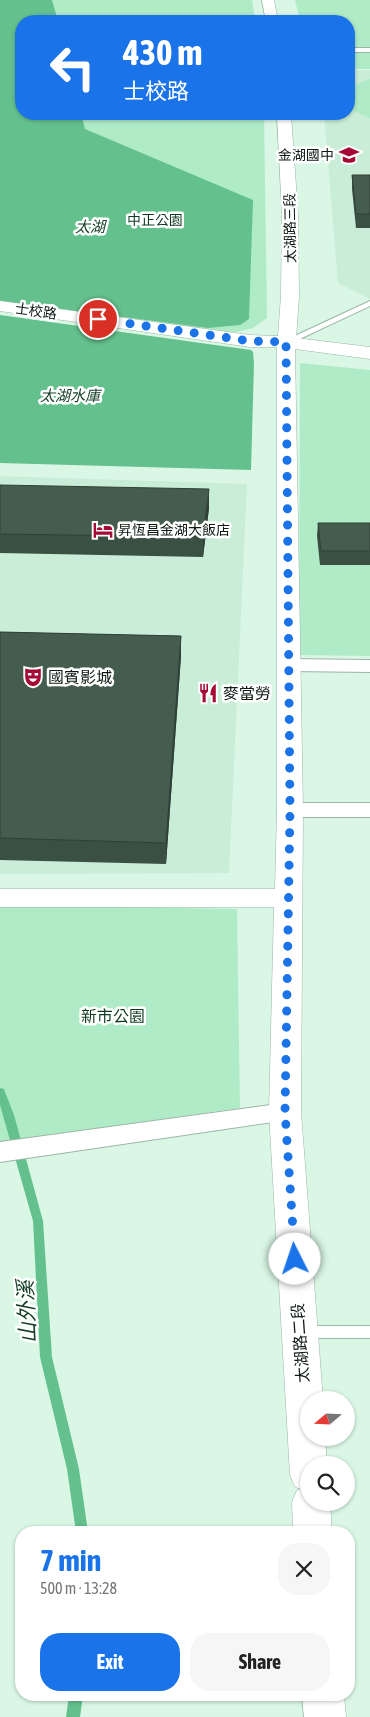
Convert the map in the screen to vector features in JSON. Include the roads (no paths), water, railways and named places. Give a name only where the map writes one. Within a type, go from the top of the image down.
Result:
[{"type":"street","points":[[268,0],[271,15]]},
{"type":"street","name":"太湖路三段","points":[[284,120],[290,253],[290,322],[286,342]]},
{"type":"street","name":"士校路","points":[[0,306],[250,341],[286,342],[370,353]]},
{"type":"street","name":"太湖路二段","points":[[286,342],[290,810],[285,1112],[308,1456]]},
{"type":"street","points":[[289,665],[370,666]]},
{"type":"street","points":[[290,810],[370,810]]},
{"type":"street","points":[[0,898],[288,898]]},
{"type":"street","points":[[0,1152],[61,1145],[285,1112]]},
{"type":"street","points":[[311,1511],[312,1526]]},
{"type":"street","points":[[324,1701],[325,1717]]},
{"type":"lane","points":[[355,50],[370,50]]},
{"type":"lane","points":[[286,342],[370,303]]},
{"type":"lane","points":[[299,1332],[370,1332]]},
{"type":"water","name":"太湖","points":[[0,0],[52,0],[56,15],[15,15],[15,120],[83,120],[85,129],[253,200],[249,319],[240,325],[208,328],[0,301]]},
{"type":"water","name":"太湖水庫","points":[[0,315],[251,350],[253,352],[254,364],[251,470],[0,463]]},
{"type":"waterway","name":"山外溪","points":[[0,1092],[9,1115],[38,1221],[46,1357],[73,1469],[81,1526]]},
{"type":"waterway","name":"山外溪","points":[[73,1717],[75,1701]]},
{"type":"place","name":"金湖國中","points":[[349,155]]},
{"type":"place","name":"昇恆昌金湖大飯店","points":[[103,530]]},
{"type":"place","name":"國賓影城","points":[[33,677]]},
{"type":"place","name":"麥當勞","points":[[208,693]]},
{"type":"park label","name":"中正公園","points":[[155,220]]},
{"type":"park label","name":"新市公園","points":[[113,1016]]}]
